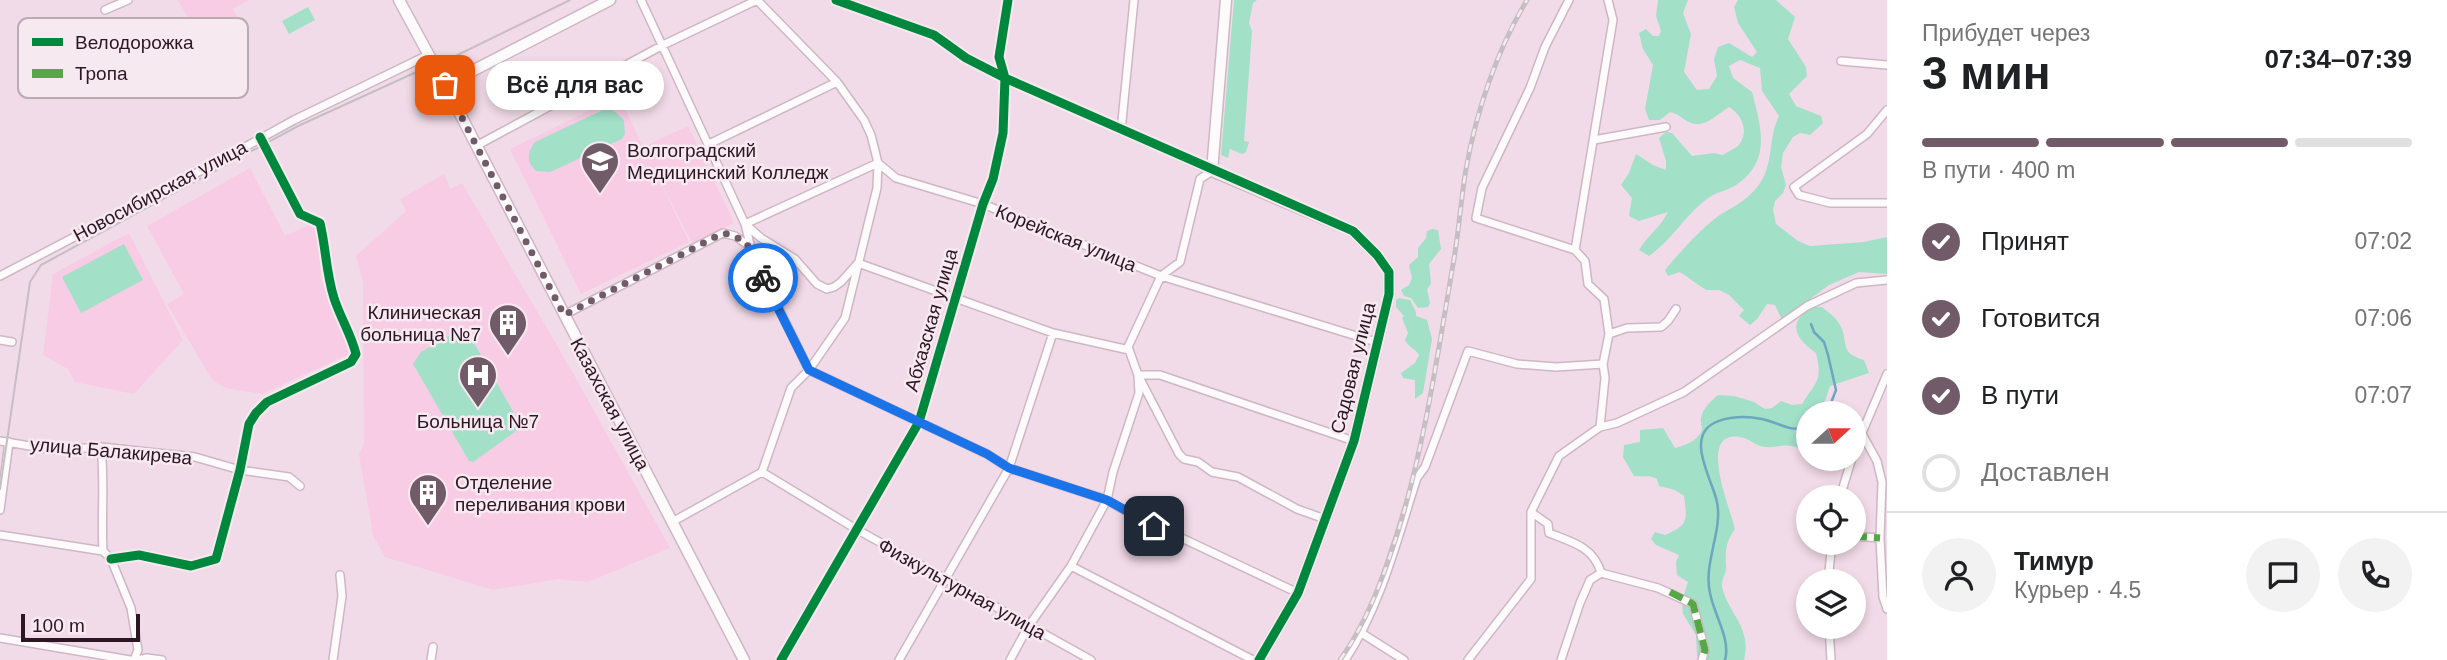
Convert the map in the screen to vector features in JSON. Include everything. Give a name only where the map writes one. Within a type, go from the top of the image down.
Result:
[{"type":"street","points":[[104,10],[128,0]]},
{"type":"street","name":"Казахская улица","points":[[399,0],[744,660]]},
{"type":"street","points":[[445,85],[610,0]]},
{"type":"street","points":[[641,0],[746,224],[752,256],[809,370],[987,454],[1009,468],[1107,500],[1130,514],[1298,593]]},
{"type":"street","points":[[476,146],[663,45],[757,0],[837,82],[871,135],[877,163],[877,188],[845,318],[809,370],[791,388],[762,472],[672,522]]},
{"type":"street","points":[[836,0],[933,36],[966,58],[1005,78],[1212,171]]},
{"type":"street","name":"Абхазская улица","points":[[780,660],[919,422],[983,204],[993,179],[1003,133],[1005,78],[999,57],[1008,0]]},
{"type":"street","points":[[1121,131],[1134,0]]},
{"type":"street","points":[[1212,171],[1226,0]]},
{"type":"street","points":[[1569,0],[1482,188],[1476,218],[1575,250],[1585,261],[1588,284],[1604,299],[1609,334],[1603,364],[1605,378],[1600,427]]},
{"type":"street","points":[[1575,250],[1613,20],[1608,0]]},
{"type":"street","name":"Новосибирская улица","points":[[3,274],[227,157],[260,137],[428,55]]},
{"type":"street","points":[[1841,61],[1887,65]]},
{"type":"street","points":[[709,145],[837,82]]},
{"type":"street","points":[[1887,110],[1867,134],[1794,187],[1799,195],[1830,203],[1887,204]]},
{"type":"street","points":[[1594,139],[1666,127]]},
{"type":"street","points":[[111,559],[139,555],[191,566],[216,559],[240,470],[249,424],[256,413],[267,402],[351,362],[356,354],[326,270],[320,223],[300,214],[260,137]]},
{"type":"street","points":[[746,224],[877,163]]},
{"type":"street","name":"Корейская улица","points":[[877,163],[896,178],[983,204],[1161,276],[1376,342]]},
{"type":"street","points":[[1212,171],[1200,179],[1180,262],[1161,276],[1128,347],[1138,375],[1184,459],[1198,462],[1220,475],[1238,477],[1297,509],[1325,519]]},
{"type":"street","name":"Садовая улица","points":[[1212,171],[1353,231],[1377,255],[1388,272],[1390,294],[1376,342],[1354,441],[1298,593],[1259,660]]},
{"type":"street","points":[[746,224],[761,238],[795,260],[817,284],[827,289],[841,282],[858,263]]},
{"type":"street","points":[[564,315],[723,233],[745,241],[751,249]]},
{"type":"street","points":[[858,263],[1054,333],[1129,350]]},
{"type":"street","points":[[1468,660],[1531,579],[1531,512],[1559,456],[1600,427],[1684,392],[1807,306],[1856,283],[1887,280]]},
{"type":"street","points":[[1609,334],[1627,328],[1661,327],[1676,309]]},
{"type":"street","points":[[900,660],[1009,468],[1054,333]]},
{"type":"street","points":[[0,340],[12,341]]},
{"type":"street","points":[[1345,660],[1363,634],[1392,557],[1417,478],[1424,467],[1468,351],[1517,364],[1556,368],[1603,364]]},
{"type":"street","points":[[1866,424],[1887,374]]},
{"type":"street","points":[[1138,375],[1160,375],[1354,441]]},
{"type":"street","points":[[1010,660],[1028,627],[1071,566],[1107,500],[1113,472],[1139,393],[1138,375]]},
{"type":"street","name":"улица Балакирева","points":[[0,441],[54,450],[101,447],[195,457],[240,470],[289,477],[300,486]]},
{"type":"street","points":[[1866,441],[1877,461],[1882,482],[1884,513],[1880,538],[1883,597],[1887,609]]},
{"type":"street","points":[[0,510],[9,442]]},
{"type":"street","points":[[101,447],[104,480],[101,510],[103,551]]},
{"type":"street","name":"Физкультурная улица","points":[[762,472],[856,530],[1091,660]]},
{"type":"street","points":[[1531,512],[1548,524],[1549,533],[1582,545],[1597,560],[1601,573]]},
{"type":"street","points":[[0,536],[103,551],[111,559],[131,608],[138,650],[134,660]]},
{"type":"street","points":[[1866,537],[1880,538]]},
{"type":"street","points":[[1071,566],[1253,660]]},
{"type":"street","points":[[1561,660],[1590,580],[1601,573],[1670,593],[1693,604],[1705,650],[1702,660]]},
{"type":"street","points":[[333,660],[342,596],[340,575]]},
{"type":"street","points":[[1363,634],[1405,660]]},
{"type":"street","points":[[0,638],[134,660],[147,657],[162,660]]},
{"type":"street","points":[[1830,639],[1831,660]]},
{"type":"street","points":[[431,660],[433,647]]},
{"type":"shaded area","points":[[178,0],[249,0],[233,9],[238,18],[188,18]]},
{"type":"shaded area","name":"Волгоградский Медицинский Колледж","points":[[619,96],[643,147],[688,126],[734,223],[692,243],[655,171],[689,242],[581,294],[510,149]]},
{"type":"shaded area","points":[[250,168],[285,236],[313,223],[318,236],[321,279],[351,353],[262,394],[226,388],[213,381],[167,304],[184,294],[147,226]]},
{"type":"shaded area","name":"Больница №7","points":[[444,174],[450,189],[462,183],[573,373],[670,548],[588,582],[558,579],[493,590],[385,557],[373,535],[359,454],[364,444],[363,283],[356,256],[406,211],[400,199]]},
{"type":"shaded area","points":[[129,233],[183,340],[134,394],[75,382],[68,369],[43,355],[53,274]]},
{"type":"green space","points":[[1234,0],[1257,0],[1253,3],[1249,23],[1252,31],[1244,141],[1249,142],[1246,152],[1242,154],[1230,149],[1228,158],[1221,155]]},
{"type":"green space","points":[[1658,0],[1688,0],[1683,13],[1691,34],[1684,72],[1697,90],[1709,89],[1717,76],[1714,59],[1718,47],[1729,43],[1752,57],[1757,52],[1738,23],[1734,7],[1738,0],[1776,0],[1795,17],[1788,39],[1806,67],[1807,76],[1789,94],[1796,106],[1821,116],[1823,123],[1810,135],[1800,133],[1793,137],[1783,153],[1781,167],[1786,185],[1775,201],[1773,210],[1776,224],[1798,241],[1810,246],[1864,242],[1887,237],[1887,274],[1859,272],[1829,285],[1782,320],[1775,305],[1767,304],[1750,325],[1739,316],[1744,310],[1729,295],[1719,290],[1706,290],[1680,272],[1668,276],[1665,270],[1685,247],[1700,231],[1752,192],[1760,183],[1767,167],[1779,116],[1762,91],[1760,68],[1740,60],[1729,66],[1733,78],[1752,92],[1761,143],[1755,165],[1736,185],[1699,205],[1649,256],[1639,250],[1668,212],[1639,221],[1629,216],[1632,198],[1621,185],[1636,154],[1666,170],[1659,138],[1666,132],[1672,133],[1692,156],[1714,153],[1723,155],[1738,146],[1744,130],[1738,114],[1729,107],[1702,124],[1691,123],[1670,112],[1660,120],[1649,120],[1645,109],[1653,65],[1643,49],[1639,33],[1646,29],[1653,36],[1659,36],[1661,31],[1656,16]]},
{"type":"green space","points":[[308,7],[315,20],[289,34],[282,21]]},
{"type":"green space","points":[[605,109],[613,110],[624,120],[625,134],[622,139],[550,172],[536,171],[530,164],[530,150],[535,142]]},
{"type":"green space","points":[[1438,230],[1441,249],[1429,264],[1431,283],[1427,290],[1430,303],[1428,307],[1418,308],[1401,290],[1409,285],[1412,278],[1409,265],[1418,257],[1418,248],[1426,238],[1427,231]]},
{"type":"green space","points":[[124,244],[143,280],[81,313],[62,277]]},
{"type":"green space","points":[[1396,300],[1410,300],[1416,316],[1427,320],[1432,339],[1423,393],[1415,399],[1415,380],[1403,378],[1401,373],[1415,363],[1419,355],[1405,340],[1408,333],[1402,318],[1404,316],[1396,307]]},
{"type":"green space","points":[[1822,307],[1837,320],[1842,328],[1847,349],[1855,357],[1864,360],[1869,373],[1830,386],[1825,401],[1804,401],[1817,381],[1819,370],[1816,353],[1802,341],[1796,329],[1797,323],[1806,312]]},
{"type":"green space","points":[[461,329],[465,339],[474,343],[518,420],[515,432],[473,462],[469,461],[413,364],[421,352]]},
{"type":"green space","points":[[1718,395],[1734,396],[1754,402],[1765,409],[1772,408],[1781,401],[1796,405],[1796,448],[1762,446],[1740,437],[1727,438],[1720,446],[1718,458],[1723,490],[1735,529],[1727,546],[1722,587],[1742,630],[1746,649],[1744,660],[1700,660],[1697,656],[1696,635],[1683,614],[1682,601],[1688,582],[1677,575],[1676,562],[1679,555],[1656,545],[1651,539],[1655,532],[1665,535],[1682,525],[1686,516],[1684,496],[1675,490],[1659,486],[1655,478],[1634,476],[1623,457],[1624,445],[1640,442],[1640,430],[1663,428],[1675,448],[1691,442],[1698,437],[1702,429],[1704,411]]},
{"type":"waterway","points":[[1811,324],[1814,332],[1824,342],[1828,355],[1836,390],[1832,401]]},
{"type":"waterway","points":[[1725,660],[1726,644],[1712,601],[1709,582],[1717,524],[1717,502],[1703,460],[1702,439],[1706,430],[1714,423],[1731,418],[1768,420],[1796,429]]},
{"type":"tram line","points":[[0,489],[30,282],[41,265],[298,126],[435,66],[570,0]]},
{"type":"railway","points":[[1340,660],[1373,599],[1392,551],[1407,501],[1436,363],[1470,147],[1497,60],[1527,0]]},
{"type":"marked path","points":[[1866,537],[1880,538]]},
{"type":"marked path","points":[[1670,592],[1693,604],[1705,650],[1702,660]]},
{"type":"cycle path","points":[[836,0],[934,35],[966,58],[1005,78],[1353,231],[1377,255],[1389,272],[1389,294],[1354,441],[1298,593],[1259,660]]},
{"type":"cycle path","points":[[781,660],[919,422],[983,204],[993,179],[1003,133],[1005,78],[999,57],[1008,0]]},
{"type":"cycle path","points":[[111,559],[139,555],[191,566],[216,559],[240,470],[249,424],[256,413],[267,402],[351,362],[356,354],[331,289],[320,223],[300,214],[260,137]]},
{"type":"way so far","points":[[445,85],[564,315],[723,233],[745,241],[763,278]]},
{"type":"place","name":"Всё для вас","points":[[445,85]]},
{"type":"place","name":"Волгоградский Медицинский Колледж","points":[[600,195]]},
{"type":"place","name":"Клиническая больница №7","points":[[508,357]]},
{"type":"place","name":"Больница №7","points":[[478,409]]},
{"type":"place","name":"Отделение переливания крови","points":[[428,527]]},
{"type":"route","points":[[763,278],[809,370],[987,454],[1009,468],[1107,500],[1154,526]]}]
